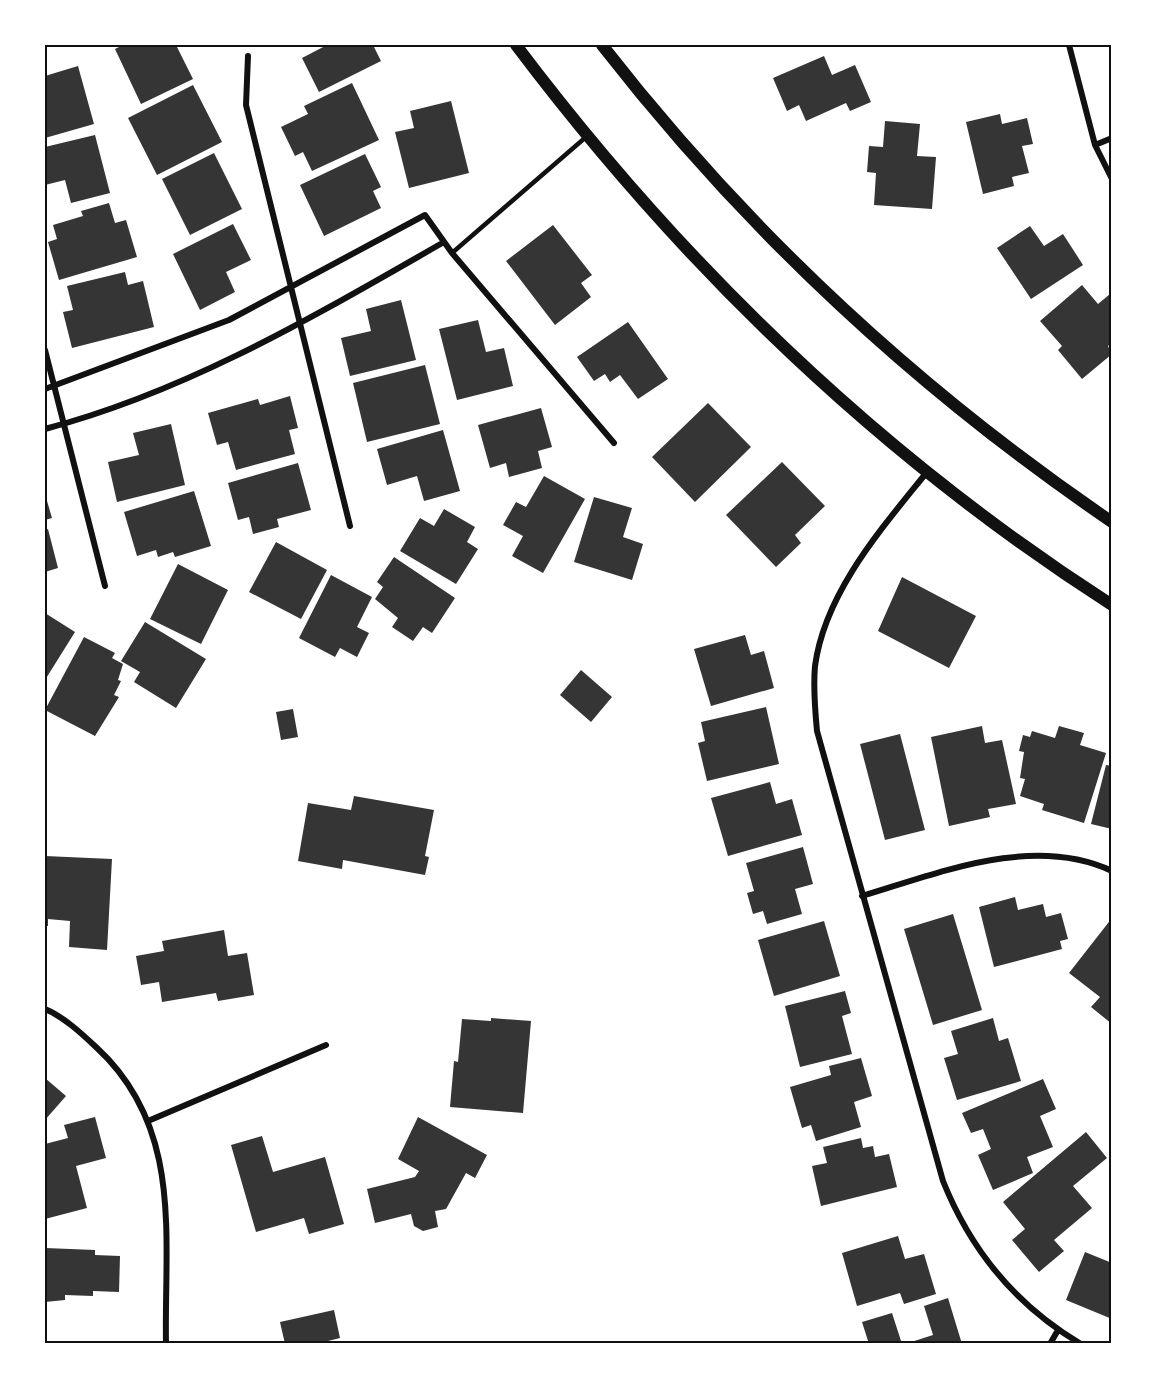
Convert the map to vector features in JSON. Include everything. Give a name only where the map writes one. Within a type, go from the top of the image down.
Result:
[{"type":"main road","points":[[516,45],[586,136],[682,246],[737,302],[867,423],[927,472],[1010,534],[1112,605]]},
{"type":"main road","points":[[602,45],[681,142],[786,255],[845,311],[1024,461],[1112,522]]},
{"type":"street","points":[[1069,45],[1095,145],[1112,179]]},
{"type":"street","points":[[248,56],[246,105],[302,323],[350,526]]},
{"type":"street","points":[[1095,145],[1112,138]]},
{"type":"street","points":[[45,389],[229,320],[425,215],[452,253],[614,443]]},
{"type":"street","points":[[45,429],[179,384],[302,323],[444,242]]},
{"type":"street","points":[[45,350],[105,586]]},
{"type":"street","points":[[927,472],[853,571],[827,625],[816,665],[814,696],[817,731],[943,1181],[956,1212],[971,1239],[1010,1290],[1058,1330],[1081,1344]]},
{"type":"street","points":[[862,896],[974,863],[998,859],[1073,858],[1112,871]]},
{"type":"street","points":[[45,1009],[80,1032],[105,1054],[123,1075],[148,1121],[164,1178],[166,1344]]},
{"type":"street","points":[[148,1121],[326,1045]]},
{"type":"street","points":[[1050,1344],[1058,1330]]},
{"type":"lane","points":[[452,253],[586,136]]},
{"type":"building","points":[[123,45],[176,45],[193,79],[141,104],[115,49]]},
{"type":"building","points":[[327,45],[373,45],[381,61],[319,92],[302,58]]},
{"type":"building","points":[[824,56],[832,75],[855,65],[871,102],[850,111],[846,103],[806,121],[799,105],[787,111],[773,78]]},
{"type":"building","points":[[78,66],[94,124],[45,138],[45,76]]},
{"type":"building","points":[[352,83],[379,140],[312,171],[303,152],[295,156],[281,127],[308,114],[304,106]]},
{"type":"building","points":[[193,85],[222,142],[157,175],[128,118]]},
{"type":"building","points":[[451,101],[469,173],[409,188],[395,132],[414,128],[410,111]]},
{"type":"building","points":[[1000,114],[1002,124],[1027,118],[1033,144],[1022,146],[1029,173],[1012,177],[1014,186],[983,194],[966,122]]},
{"type":"building","points":[[885,121],[920,124],[917,156],[936,157],[932,209],[874,205],[876,173],[867,172],[869,146],[883,147]]},
{"type":"building","points":[[95,135],[110,193],[71,203],[65,180],[45,185],[45,147]]},
{"type":"building","points":[[214,153],[242,209],[190,235],[162,179]]},
{"type":"building","points":[[365,154],[381,187],[373,191],[381,208],[324,236],[300,185]]},
{"type":"building","points":[[109,203],[115,223],[126,220],[137,257],[59,280],[48,242],[57,239],[53,225],[83,216],[81,211]]},
{"type":"building","points":[[233,224],[251,260],[226,272],[235,292],[200,310],[173,254]]},
{"type":"building","points":[[553,225],[592,275],[581,283],[591,297],[555,325],[506,261]]},
{"type":"building","points":[[1030,226],[1044,246],[1063,234],[1083,265],[1031,299],[997,248]]},
{"type":"building","points":[[125,272],[128,285],[143,281],[154,327],[72,348],[63,312],[73,310],[67,286]]},
{"type":"building","points":[[1082,285],[1098,304],[1110,294],[1112,297],[1112,343],[1108,346],[1112,354],[1082,379],[1058,350],[1062,346],[1040,321]]},
{"type":"building","points":[[401,300],[416,360],[350,376],[341,338],[371,331],[366,309]]},
{"type":"building","points":[[478,320],[486,352],[504,348],[513,386],[457,400],[439,329]]},
{"type":"building","points":[[628,322],[668,379],[638,399],[620,375],[610,382],[605,374],[594,381],[577,357]]},
{"type":"building","points":[[425,365],[440,424],[367,442],[353,383]]},
{"type":"building","points":[[290,396],[298,428],[289,430],[295,454],[236,470],[228,442],[217,445],[208,413],[258,399],[260,405]]},
{"type":"building","points":[[708,403],[751,447],[695,502],[652,457]]},
{"type":"building","points":[[541,408],[552,447],[538,451],[542,468],[509,477],[506,463],[490,468],[478,425]]},
{"type":"building","points":[[171,424],[185,485],[117,502],[108,462],[139,455],[133,433]]},
{"type":"building","points":[[443,430],[460,491],[424,501],[417,476],[387,485],[377,449]]},
{"type":"building","points":[[782,462],[825,506],[795,535],[801,543],[776,567],[726,515]]},
{"type":"building","points":[[298,463],[311,510],[277,519],[279,527],[253,534],[249,517],[238,520],[228,483]]},
{"type":"building","points":[[544,476],[585,499],[543,573],[512,556],[523,536],[503,525],[516,502],[526,507]]},
{"type":"building","points":[[194,491],[211,546],[175,557],[173,552],[158,557],[156,550],[137,556],[124,512]]},
{"type":"building","points":[[45,494],[52,518],[45,520]]},
{"type":"building","points":[[594,497],[632,508],[623,537],[643,544],[632,580],[574,562]]},
{"type":"building","points":[[444,509],[475,527],[467,542],[478,549],[456,584],[400,551],[420,518],[434,526]]},
{"type":"building","points":[[48,529],[58,568],[45,572],[45,530]]},
{"type":"building","points":[[276,542],[327,570],[301,619],[249,592]]},
{"type":"building","points":[[394,557],[455,598],[432,633],[423,627],[413,641],[392,627],[398,618],[375,599],[383,587],[377,582]]},
{"type":"building","points":[[178,564],[228,590],[201,644],[150,619]]},
{"type":"building","points":[[331,575],[372,597],[357,627],[369,633],[357,657],[340,648],[335,657],[299,638]]},
{"type":"building","points":[[902,577],[976,616],[949,668],[878,631]]},
{"type":"building","points":[[45,613],[75,632],[45,680]]},
{"type":"building","points":[[145,622],[206,659],[176,708],[134,682],[140,672],[121,661]]},
{"type":"building","points":[[745,635],[751,655],[764,651],[774,688],[711,706],[694,649]]},
{"type":"building","points":[[84,637],[115,653],[112,658],[123,664],[118,680],[121,681],[114,695],[119,697],[95,736],[45,710]]},
{"type":"building","points":[[581,670],[612,697],[591,722],[560,695]]},
{"type":"building","points":[[766,707],[779,764],[707,781],[698,743],[705,741],[701,722]]},
{"type":"building","points":[[293,709],[298,737],[281,740],[276,712]]},
{"type":"building","points":[[982,726],[985,743],[1002,740],[1016,804],[988,809],[990,817],[949,826],[931,737]]},
{"type":"building","points":[[1059,726],[1084,733],[1080,745],[1106,753],[1084,823],[1042,810],[1044,804],[1020,796],[1025,779],[1020,778],[1024,752],[1019,751],[1023,735],[1030,737],[1032,731],[1055,738]]},
{"type":"building","points":[[900,734],[925,830],[885,840],[860,744]]},
{"type":"building","points":[[1106,765],[1112,766],[1112,829],[1091,824]]},
{"type":"building","points":[[770,782],[776,804],[792,799],[802,835],[728,856],[711,798]]},
{"type":"building","points":[[354,796],[434,810],[425,856],[429,857],[425,875],[343,860],[342,869],[298,861],[308,803],[351,810]]},
{"type":"building","points":[[803,847],[813,884],[795,889],[802,914],[767,924],[763,911],[753,914],[747,893],[754,891],[746,863]]},
{"type":"building","points":[[45,856],[112,859],[107,950],[69,947],[70,921],[48,919],[48,926],[45,926]]},
{"type":"building","points":[[1015,897],[1018,910],[1043,904],[1046,917],[1061,913],[1068,939],[1060,941],[1062,949],[994,967],[979,907]]},
{"type":"building","points":[[953,914],[982,1010],[933,1025],[904,929]]},
{"type":"building","points":[[1112,918],[1112,1024],[1091,1007],[1100,997],[1069,973]]},
{"type":"building","points":[[824,921],[840,976],[774,996],[758,940]]},
{"type":"building","points":[[224,930],[228,956],[247,953],[254,995],[218,1001],[216,993],[162,1002],[159,982],[141,985],[136,956],[164,951],[162,941]]},
{"type":"building","points":[[845,991],[851,1013],[842,1016],[852,1054],[800,1067],[785,1006]]},
{"type":"building","points":[[491,1018],[531,1021],[523,1113],[450,1107],[454,1061],[458,1062],[462,1019],[491,1021]]},
{"type":"building","points":[[993,1018],[999,1041],[1008,1038],[1021,1081],[957,1100],[944,1058],[958,1054],[951,1031]]},
{"type":"building","points":[[861,1058],[872,1096],[854,1102],[861,1127],[816,1141],[811,1125],[802,1128],[790,1087],[831,1075],[829,1066]]},
{"type":"building","points":[[45,1078],[66,1096],[45,1120]]},
{"type":"building","points":[[1043,1079],[1056,1109],[1040,1116],[1053,1147],[1027,1157],[1033,1173],[993,1190],[978,1155],[991,1149],[983,1129],[971,1133],[962,1113]]},
{"type":"building","points":[[95,1117],[106,1158],[76,1166],[87,1208],[45,1219],[45,1144],[68,1138],[64,1125]]},
{"type":"building","points":[[418,1117],[487,1155],[475,1178],[466,1173],[446,1209],[435,1211],[438,1227],[423,1231],[414,1226],[411,1214],[375,1223],[367,1189],[415,1177],[419,1171],[398,1159]]},
{"type":"building","points":[[1086,1132],[1107,1158],[1073,1186],[1092,1208],[1054,1240],[1064,1251],[1039,1272],[1012,1240],[1025,1229],[1003,1202]]},
{"type":"building","points":[[262,1136],[273,1172],[325,1157],[344,1224],[309,1234],[304,1218],[256,1232],[231,1145]]},
{"type":"building","points":[[861,1138],[863,1148],[873,1146],[875,1157],[889,1154],[897,1187],[821,1206],[812,1166],[827,1163],[823,1147]]},
{"type":"building","points":[[898,1236],[905,1259],[924,1254],[936,1294],[904,1304],[900,1293],[857,1306],[842,1253]]},
{"type":"building","points":[[45,1248],[95,1250],[95,1255],[120,1256],[119,1292],[93,1291],[93,1296],[65,1295],[65,1300],[45,1302]]},
{"type":"building","points":[[1085,1252],[1112,1263],[1112,1319],[1066,1300]]},
{"type":"building","points":[[948,1298],[962,1344],[905,1344],[933,1335],[924,1306]]},
{"type":"building","points":[[334,1310],[340,1338],[324,1342],[324,1344],[285,1344],[280,1322]]},
{"type":"building","points":[[892,1313],[902,1344],[869,1344],[862,1322]]}]
